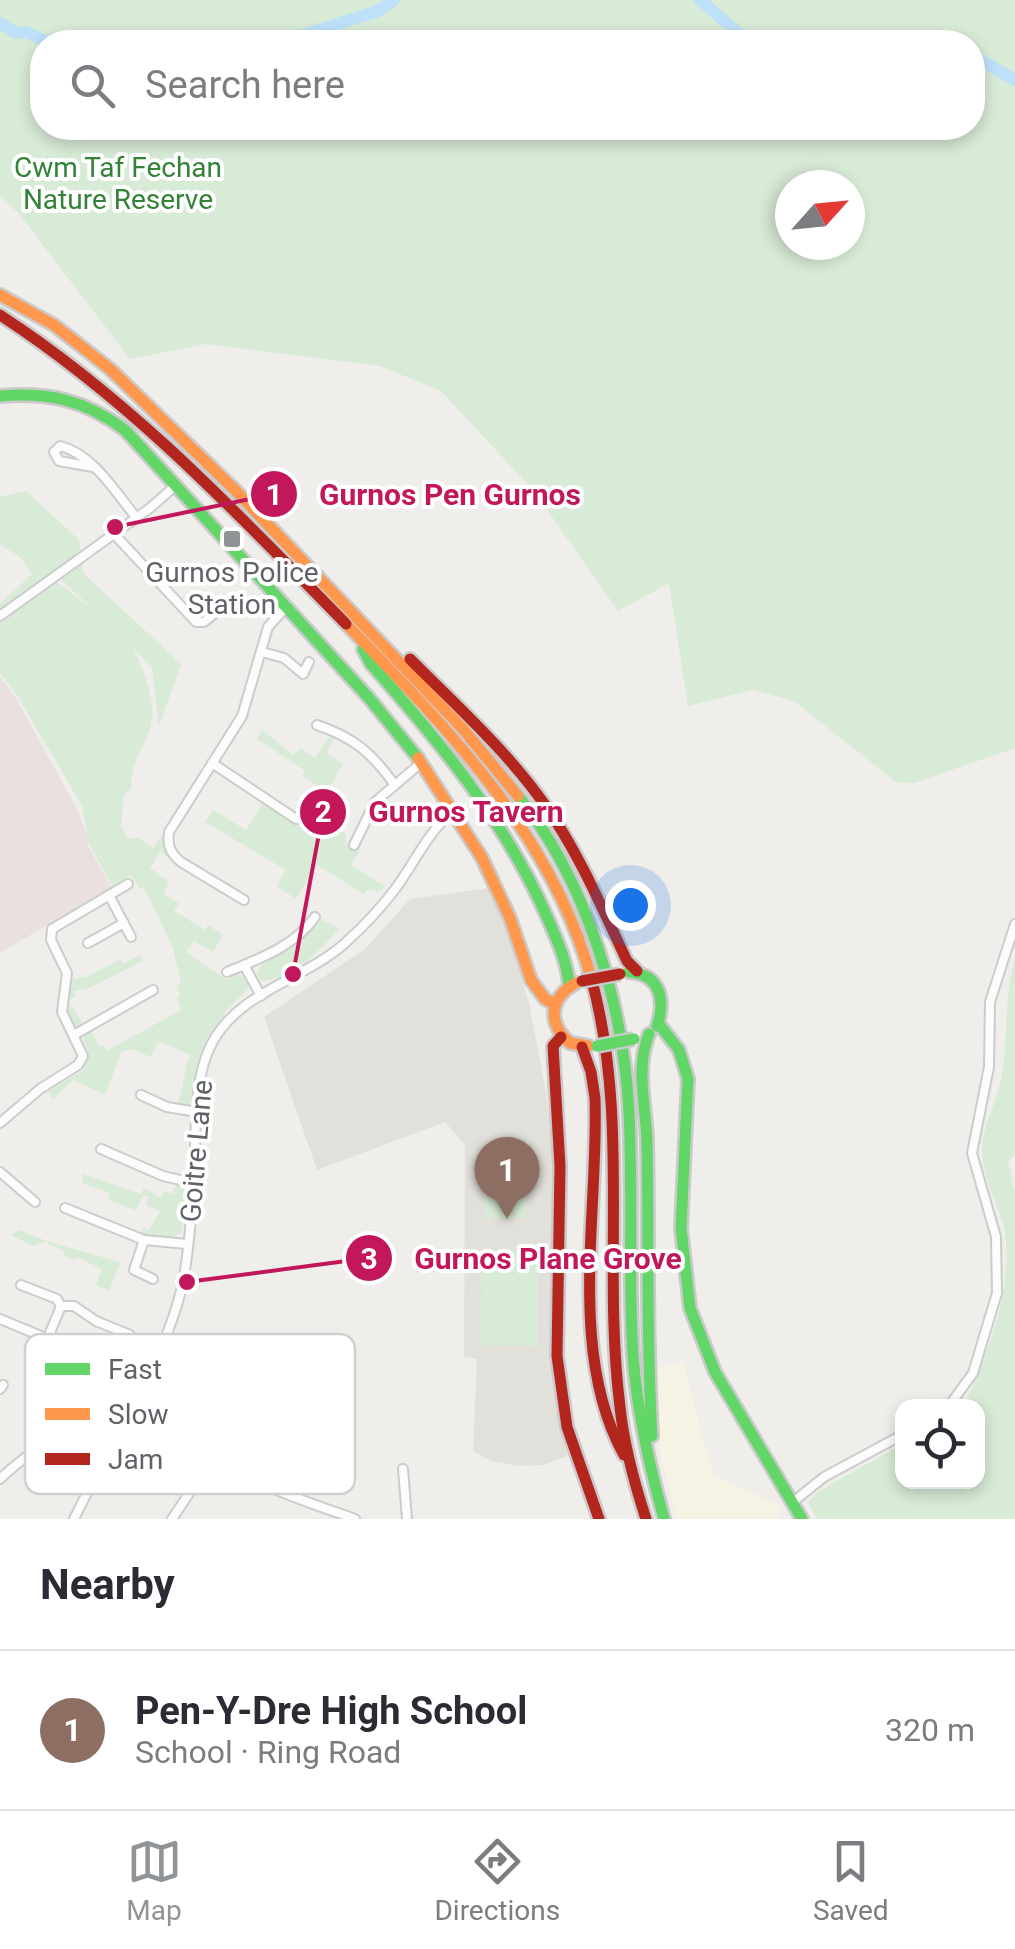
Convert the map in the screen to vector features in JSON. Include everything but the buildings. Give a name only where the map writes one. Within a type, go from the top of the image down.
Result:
[{"type":"main road","points":[[0,295],[54,325],[154,409],[358,626],[511,809],[542,858],[569,915],[601,1020],[616,1220],[617,1407],[646,1519]]},
{"type":"main road","points":[[0,315],[77,366],[141,420],[358,626],[463,729],[527,807],[556,853],[579,898],[602,961],[627,1081],[633,1356],[646,1454],[664,1519]]},
{"type":"main road","points":[[0,396],[36,392],[58,395],[96,409],[125,430],[401,734],[422,762],[484,860],[535,991],[554,1004]]},
{"type":"main road","points":[[358,626],[387,636],[508,760],[544,804],[578,857],[626,961],[658,988],[663,1012],[659,1024],[649,1034],[582,1047],[562,1037],[553,1024],[554,1004],[576,983],[637,971]]},
{"type":"main road","points":[[358,626],[370,664],[449,756],[523,866],[576,983]]},
{"type":"main road","points":[[659,1024],[676,1044],[686,1068],[689,1103],[682,1204],[684,1275],[696,1324],[712,1368],[802,1519]]},
{"type":"main road","points":[[646,1454],[652,1439],[646,1352],[647,1131],[642,1058],[649,1034]]},
{"type":"main road","points":[[562,1037],[553,1046],[552,1066],[560,1166],[557,1356],[568,1426],[599,1519]]},
{"type":"main road","points":[[582,1047],[592,1072],[595,1120],[593,1339],[605,1414],[616,1444],[628,1459]]},
{"type":"street","points":[[93,466],[136,518]]},
{"type":"street","points":[[0,616],[175,486]]},
{"type":"street","points":[[114,534],[196,622],[204,622],[220,609]]},
{"type":"street","points":[[244,900],[173,855],[169,832],[242,716],[272,620],[286,607]]},
{"type":"street","points":[[262,652],[284,658],[304,674],[310,662]]},
{"type":"street","points":[[317,726],[341,733],[364,747],[394,784]]},
{"type":"street","points":[[354,845],[374,802],[422,762]]},
{"type":"street","points":[[212,764],[296,819]]},
{"type":"street","name":"Goitre Lane","points":[[166,1334],[177,1305],[187,1244],[196,1112],[211,1045],[234,1014],[317,964],[357,932],[396,888],[434,827],[455,809]]},
{"type":"street","points":[[0,1122],[40,1089],[78,1065],[83,1056],[62,1007],[67,972],[50,934],[56,926],[128,884]]},
{"type":"street","points":[[109,895],[131,937]]},
{"type":"street","points":[[227,972],[292,941],[315,916]]},
{"type":"street","points":[[88,943],[124,923]]},
{"type":"street","points":[[954,1399],[973,1373],[996,1293],[996,1237],[972,1154],[989,1068],[990,1002],[1015,924]]},
{"type":"street","points":[[244,965],[261,996]]},
{"type":"street","points":[[74,1036],[153,990]]},
{"type":"street","points":[[141,1095],[167,1107],[196,1112]]},
{"type":"street","points":[[101,1149],[163,1176],[193,1183]]},
{"type":"street","points":[[0,1172],[35,1202]]},
{"type":"street","points":[[66,1208],[144,1240],[187,1244]]},
{"type":"street","points":[[144,1240],[134,1270],[153,1278]]},
{"type":"street","points":[[20,1285],[57,1299],[61,1306]]},
{"type":"street","points":[[61,1306],[74,1306],[96,1321],[128,1334]]},
{"type":"street","points":[[49,1334],[61,1306]]},
{"type":"street","points":[[0,1318],[34,1334]]},
{"type":"street","points":[[793,1502],[824,1477],[895,1439]]},
{"type":"street","points":[[0,1479],[25,1460]]},
{"type":"street","points":[[403,1469],[406,1519]]},
{"type":"street","name":"Goitre Lane","points":[[74,1519],[87,1494]]},
{"type":"street","points":[[172,1519],[189,1494]]},
{"type":"street","points":[[291,1494],[355,1519]]},
{"type":"shaded area","points":[[0,676],[77,809],[90,842],[87,844],[111,887],[0,953]]},
{"type":"shaded area","points":[[489,888],[510,938],[529,1003],[553,1155],[549,1362],[567,1456],[543,1465],[491,1461],[473,1451],[477,1359],[464,1357],[465,1145],[445,1122],[317,1170],[264,1017],[365,949],[410,899]]},
{"type":"shaded area","points":[[683,1361],[713,1475],[781,1506],[778,1519],[676,1519],[660,1454],[656,1369]]},
{"type":"green space","name":"Cwm Taf Fechan Nature Reserve","points":[[0,0],[1015,0],[1015,748],[914,783],[896,782],[794,701],[753,690],[688,706],[669,583],[618,611],[534,491],[441,391],[380,366],[206,344],[130,359],[20,215],[0,195]]},
{"type":"green space","points":[[26,491],[79,540],[81,552],[0,611],[0,604],[32,574],[21,558],[0,544],[0,497]]},
{"type":"green space","points":[[82,564],[84,574],[181,664],[159,726],[152,667],[133,648],[150,692],[152,719],[133,770],[132,788],[124,795],[121,825],[127,838],[139,838],[153,848],[166,830],[168,857],[160,852],[150,868],[169,882],[163,894],[179,903],[174,911],[205,930],[208,925],[223,935],[213,952],[194,941],[186,952],[227,980],[238,972],[248,983],[248,989],[224,1013],[205,1044],[194,1078],[192,1102],[187,1106],[177,1106],[190,1055],[161,1042],[151,1057],[132,1049],[121,1052],[105,1095],[73,1080],[53,1099],[48,1092],[83,1070],[89,1054],[84,1041],[90,1029],[106,1051],[181,1010],[177,988],[181,982],[172,946],[144,887],[139,888],[131,875],[112,886],[90,845],[81,804],[0,673],[0,623],[57,582],[95,611],[60,579]]},
{"type":"green space","points":[[262,730],[293,755],[301,748],[315,758],[330,736],[335,737],[326,753],[343,764],[314,814],[345,833],[347,844],[360,851],[351,865],[385,886],[380,891],[367,890],[364,894],[317,865],[296,899],[277,886],[286,870],[205,822],[213,810],[246,830],[263,803],[294,825],[316,785],[303,776],[305,771],[257,739]]},
{"type":"green space","points":[[322,919],[339,929],[295,970],[262,981],[257,974],[260,967]]},
{"type":"green space","points":[[140,955],[143,961],[87,989],[74,991],[76,996],[68,1001],[85,1027],[73,1026],[65,1007],[72,979]]},
{"type":"green space","points":[[1015,959],[1015,1154],[1008,1162],[1015,1191],[1015,1519],[817,1519],[808,1503],[816,1493],[895,1448],[895,1489],[985,1489],[985,1399],[967,1399],[998,1317],[1006,1272],[1004,1227],[983,1163],[982,1144],[1001,1080]]},
{"type":"green space","points":[[485,1155],[526,1155],[526,1218],[485,1218]]},
{"type":"green space","points":[[83,1174],[141,1194],[144,1188],[161,1198],[165,1191],[172,1194],[177,1183],[181,1183],[187,1190],[182,1232],[173,1238],[140,1234],[143,1228],[149,1230],[160,1211],[146,1205],[149,1197],[143,1195],[136,1210],[108,1200],[110,1193],[82,1183]]},
{"type":"green space","points":[[19,1230],[120,1262],[109,1291],[96,1285],[102,1269],[63,1255],[64,1251],[45,1242],[32,1246],[11,1235]]},
{"type":"green space","points":[[482,1250],[538,1251],[538,1346],[481,1345]]},
{"type":"waterway","points":[[319,30],[378,11],[394,0]]},
{"type":"waterway","points":[[700,0],[735,30]]},
{"type":"waterway","points":[[0,23],[16,33],[30,34]]},
{"type":"waterway","points":[[985,63],[1015,80]]},
{"type":"traffic: fast","points":[[0,396],[35,395],[66,400],[95,411],[125,430],[369,698],[418,758]]},
{"type":"traffic: fast","points":[[363,649],[492,816],[531,883],[555,935],[569,985]]},
{"type":"traffic: fast","points":[[518,796],[542,829],[582,905],[610,988],[619,1030],[629,1113],[633,1356],[644,1438],[664,1519]]},
{"type":"traffic: fast","points":[[629,972],[648,978],[658,990],[661,1007],[657,1026]]},
{"type":"traffic: fast","points":[[659,1024],[679,1050],[688,1079],[681,1228],[690,1308],[715,1372],[802,1519]]},
{"type":"traffic: fast","points":[[649,1034],[642,1074],[647,1141],[652,1436]]},
{"type":"traffic: fast","points":[[597,1046],[634,1039]]},
{"type":"traffic: slow","points":[[0,295],[54,325],[110,369],[235,490],[463,729],[518,796]]},
{"type":"traffic: slow","points":[[346,624],[493,787],[551,878],[592,981]]},
{"type":"traffic: slow","points":[[418,758],[482,858],[510,918],[531,980],[545,999],[554,1004]]},
{"type":"traffic: slow","points":[[576,983],[560,996],[555,1019],[570,1043],[588,1046]]},
{"type":"traffic: jam","points":[[0,315],[48,348],[138,421],[346,624]]},
{"type":"traffic: jam","points":[[410,659],[498,747],[545,805],[579,861],[627,961],[637,971]]},
{"type":"traffic: jam","points":[[582,981],[620,974]]},
{"type":"traffic: jam","points":[[592,981],[610,1087],[613,1300],[620,1407],[630,1464],[646,1519]]},
{"type":"traffic: jam","points":[[561,1037],[553,1046],[560,1166],[557,1356],[567,1427],[599,1519]]},
{"type":"traffic: jam","points":[[582,1047],[595,1098],[591,1327],[596,1372],[607,1415],[624,1455]]},
{"type":"place","name":"Gurnos Pen Gurnos","points":[[115,527]]},
{"type":"place","name":"Gurnos Police Station","points":[[232,539]]},
{"type":"place","name":"Gurnos Tavern","points":[[293,974]]},
{"type":"place","name":"Pen-Y-Dre High School","points":[[507,1219]]},
{"type":"place","name":"Gurnos Plane Grove","points":[[187,1282]]}]
